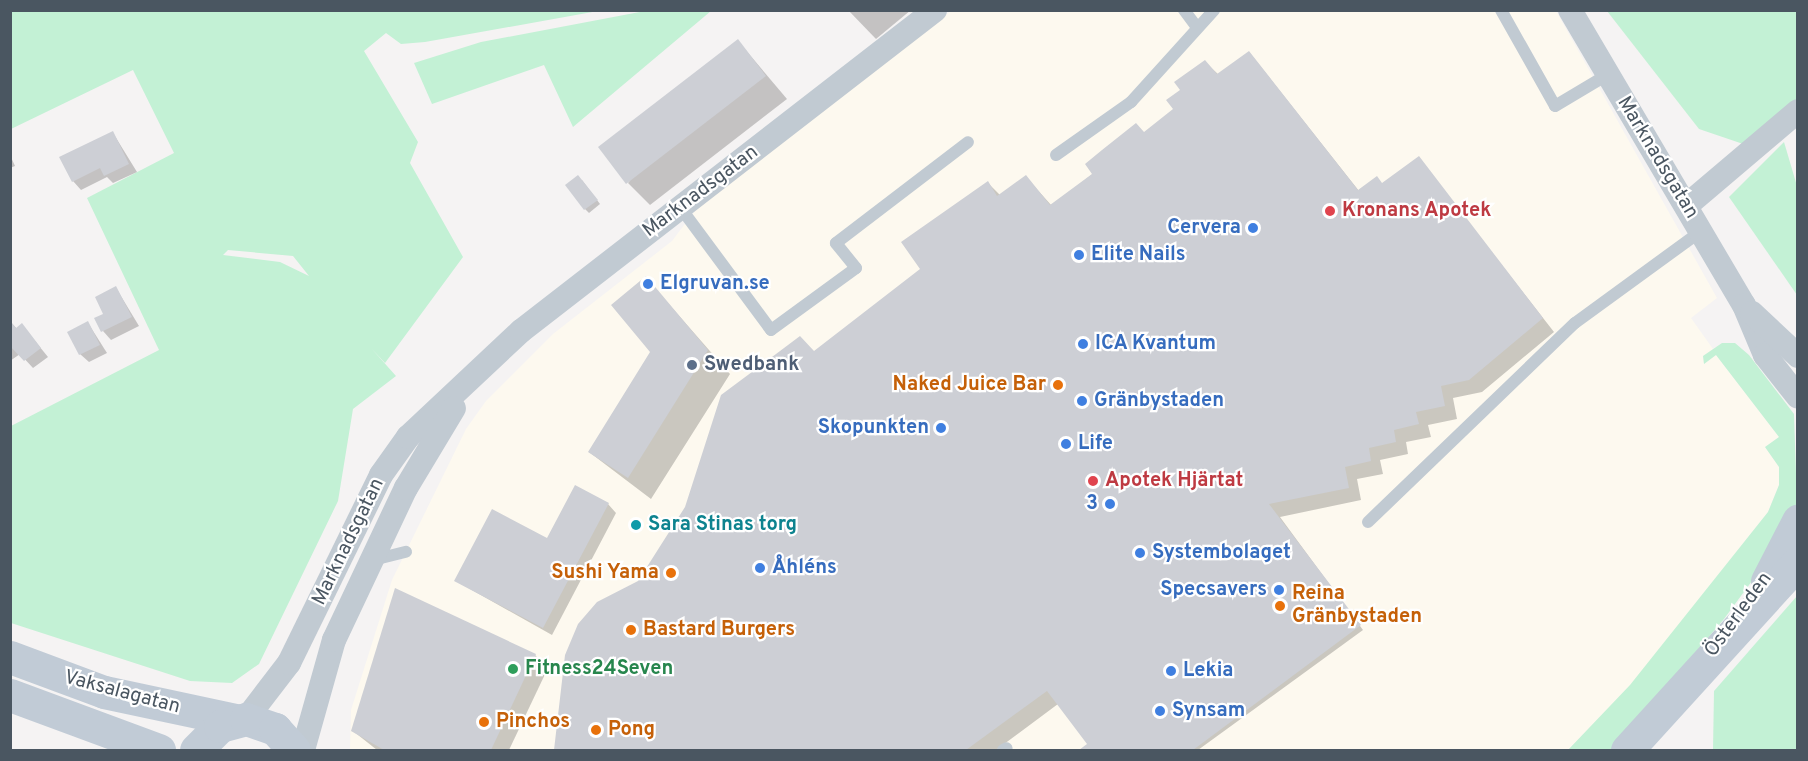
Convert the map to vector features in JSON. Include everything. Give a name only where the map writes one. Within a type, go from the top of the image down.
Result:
[{"type":"main road","name":"Österleden","points":[[1670,702],[1763,588],[1797,521]]},
{"type":"main road","name":"Österleden","points":[[1627,750],[1797,562]]},
{"type":"main road","name":"Vaksalagatan","points":[[10,657],[104,692],[276,729],[294,750]]},
{"type":"main road","name":"Vaksalagatan","points":[[10,695],[159,750]]},
{"type":"main road","points":[[196,750],[206,736],[241,720]]},
{"type":"street","name":"Marknadsgatan","points":[[241,720],[294,655],[381,474],[408,437],[473,381],[521,331],[935,10]]},
{"type":"street","name":"Marknadsgatan","points":[[1570,10],[1744,305],[1765,355],[1797,397]]},
{"type":"street","points":[[1686,206],[1797,111]]},
{"type":"street","name":"Marknadsgatan","points":[[1744,305],[1797,356]]},
{"type":"street","name":"Marknadsgatan","points":[[303,750],[334,640],[369,562],[434,437],[473,381]]},
{"type":"lane","points":[[1184,10],[1197,27]]},
{"type":"lane","points":[[1056,154],[1131,102],[1214,10]]},
{"type":"lane","points":[[1501,10],[1555,106],[1608,75]]},
{"type":"lane","points":[[680,207],[771,330],[856,268],[836,243],[968,142]]},
{"type":"lane","points":[[1368,522],[1575,323],[1701,231]]},
{"type":"lane","points":[[369,562],[406,552]]},
{"type":"shaded area","points":[[951,11],[1556,11],[1717,298],[1691,318],[1713,349],[1703,356],[1704,364],[1716,355],[1779,437],[1765,447],[1779,467],[1779,485],[1768,512],[1630,686],[1568,750],[350,750],[351,710],[392,580],[466,429],[486,401],[553,334],[672,241],[697,208]]},
{"type":"green space","points":[[10,11],[598,11],[425,42],[401,44],[386,33],[364,51],[418,142],[410,163],[463,257],[385,363],[371,348],[396,376],[353,409],[338,501],[259,664],[232,683],[190,681],[11,623],[11,426],[159,350],[87,198],[174,153],[133,70],[11,129]],"holes":[[[228,250],[293,256],[309,276],[280,262],[223,255]]]},
{"type":"green space","points":[[645,11],[711,11],[573,127],[544,65],[432,104],[414,63],[481,42]]},
{"type":"green space","points":[[1607,11],[1797,11],[1797,102],[1749,146],[1699,129]]},
{"type":"green space","points":[[1784,142],[1797,186],[1797,295],[1729,197]]},
{"type":"green space","points":[[1722,343],[1735,343],[1749,355],[1794,414],[1797,503],[1774,551],[1724,619],[1612,750],[1568,750],[1630,685],[1768,512],[1779,485],[1779,467],[1765,447],[1779,437],[1716,355],[1704,364],[1703,356]]},
{"type":"green space","points":[[1797,596],[1797,750],[1713,750],[1714,691]]},
{"type":"building","points":[[738,39],[766,76],[626,184],[598,147]]},
{"type":"building","name":"Gränbystaden","points":[[1249,51],[1358,190],[1377,176],[1382,183],[1419,156],[1543,318],[1469,380],[1441,386],[1445,406],[1416,412],[1419,424],[1394,430],[1396,442],[1369,448],[1371,461],[1345,467],[1349,488],[1269,504],[1361,625],[1193,750],[1079,750],[1087,744],[1047,691],[966,750],[554,750],[565,655],[578,624],[597,602],[638,581],[685,507],[721,395],[800,336],[814,351],[920,269],[901,242],[988,181],[997,196],[1026,175],[1050,205],[1092,174],[1085,164],[1136,123],[1144,132],[1173,109],[1166,100],[1180,90],[1174,82],[1205,60],[1217,74]]},
{"type":"building","points":[[113,131],[129,164],[104,176],[100,168],[72,182],[59,157]]},
{"type":"building","points":[[578,175],[598,200],[584,210],[565,185]]},
{"type":"building","points":[[646,276],[708,350],[628,478],[588,452],[650,352],[611,305]]},
{"type":"building","points":[[116,286],[132,317],[101,332],[94,318],[103,314],[95,297]]},
{"type":"building","points":[[10,321],[16,328],[22,323],[41,348],[24,361],[10,346]]},
{"type":"building","points":[[88,321],[100,345],[79,355],[67,332]]},
{"type":"building","points":[[575,485],[609,503],[543,628],[454,581],[492,509],[547,538]]},
{"type":"building","points":[[395,588],[536,654],[491,750],[384,750],[351,731]]},
{"type":"place","name":"Kronans Apotek","points":[[1330,211]]},
{"type":"place","name":"Cervera","points":[[1253,228]]},
{"type":"place","name":"Elite Nails","points":[[1079,255]]},
{"type":"place","name":"Elgruvan.se","points":[[648,284]]},
{"type":"place","name":"ICA Kvantum","points":[[1083,344]]},
{"type":"place","name":"Swedbank","points":[[692,365]]},
{"type":"place","name":"Naked Juice Bar","points":[[1058,385]]},
{"type":"place","name":"Gränbystaden","points":[[1082,401]]},
{"type":"place","name":"Skopunkten","points":[[941,428]]},
{"type":"place","name":"Life","points":[[1066,444]]},
{"type":"place","name":"Apotek Hjärtat","points":[[1093,481]]},
{"type":"place","name":"3","points":[[1110,504]]},
{"type":"place","name":"Sara Stinas torg","points":[[636,525]]},
{"type":"place","name":"Systembolaget","points":[[1140,553]]},
{"type":"place","name":"Åhléns","points":[[760,568]]},
{"type":"place","name":"Sushi Yama","points":[[671,573]]},
{"type":"place","name":"Specsavers","points":[[1279,590]]},
{"type":"place","name":"Reina Gränbystaden","points":[[1280,606]]},
{"type":"place","name":"Bastard Burgers","points":[[631,630]]},
{"type":"place","name":"Fitness24Seven","points":[[513,669]]},
{"type":"place","name":"Lekia","points":[[1171,671]]},
{"type":"place","name":"Synsam","points":[[1160,711]]},
{"type":"place","name":"Pinchos","points":[[484,722]]},
{"type":"place","name":"Pong","points":[[596,730]]}]
